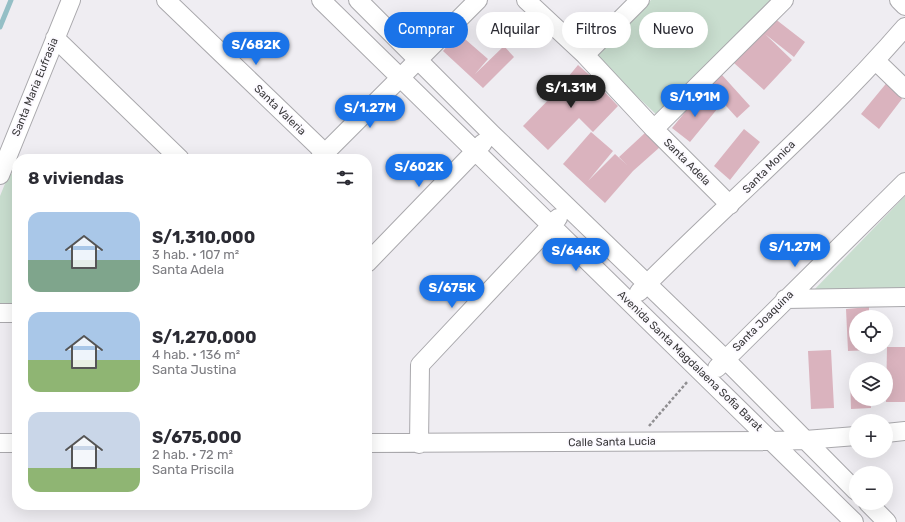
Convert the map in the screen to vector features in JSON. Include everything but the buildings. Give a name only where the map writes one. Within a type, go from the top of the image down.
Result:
[{"type":"street","name":"Santa Maria Eufrasia","points":[[16,154],[56,38],[71,0]]},
{"type":"street","name":"Santa Valeria","points":[[166,0],[320,154]]},
{"type":"street","name":"Avenida Santa Magdalaena Sofia Barat","points":[[321,0],[550,226],[703,373],[854,522]]},
{"type":"street","points":[[358,0],[492,134],[725,359],[849,484]]},
{"type":"street","points":[[324,154],[417,59],[478,0]]},
{"type":"street","name":"Santa Adela","points":[[526,0],[585,55],[654,129],[730,205]]},
{"type":"street","points":[[585,55],[640,0]]},
{"type":"street","points":[[654,129],[784,0]]},
{"type":"street","points":[[899,0],[905,6]]},
{"type":"street","name":"Santa Monica","points":[[629,302],[876,61],[905,27]]},
{"type":"street","points":[[56,38],[175,154]]},
{"type":"street","points":[[876,61],[905,89]]},
{"type":"street","points":[[372,258],[492,134]]},
{"type":"street","name":"Santa Maria Eufrasia","points":[[0,175],[12,159]]},
{"type":"street","name":"Santa Joaquina","points":[[703,373],[725,359],[905,182]]},
{"type":"street","points":[[419,444],[420,365],[568,207]]},
{"type":"street","points":[[785,299],[905,297]]},
{"type":"street","points":[[0,313],[12,313]]},
{"type":"street","points":[[893,432],[905,431]]},
{"type":"street","name":"Calle Santa Lucia","points":[[372,443],[772,441],[849,437]]},
{"type":"street","points":[[0,443],[12,443]]},
{"type":"street","points":[[875,510],[887,522]]},
{"type":"path","points":[[635,442],[703,373]]},
{"type":"green space","points":[[651,0],[777,0],[660,118],[595,57],[604,48],[631,48],[631,20],[639,12],[639,48],[708,48],[708,12],[639,12]]},
{"type":"green space","points":[[9,174],[12,174],[12,306],[0,306],[0,196]]},
{"type":"green space","points":[[905,196],[905,290],[812,292]]},
{"type":"waterway","points":[[0,27],[11,0]]}]
